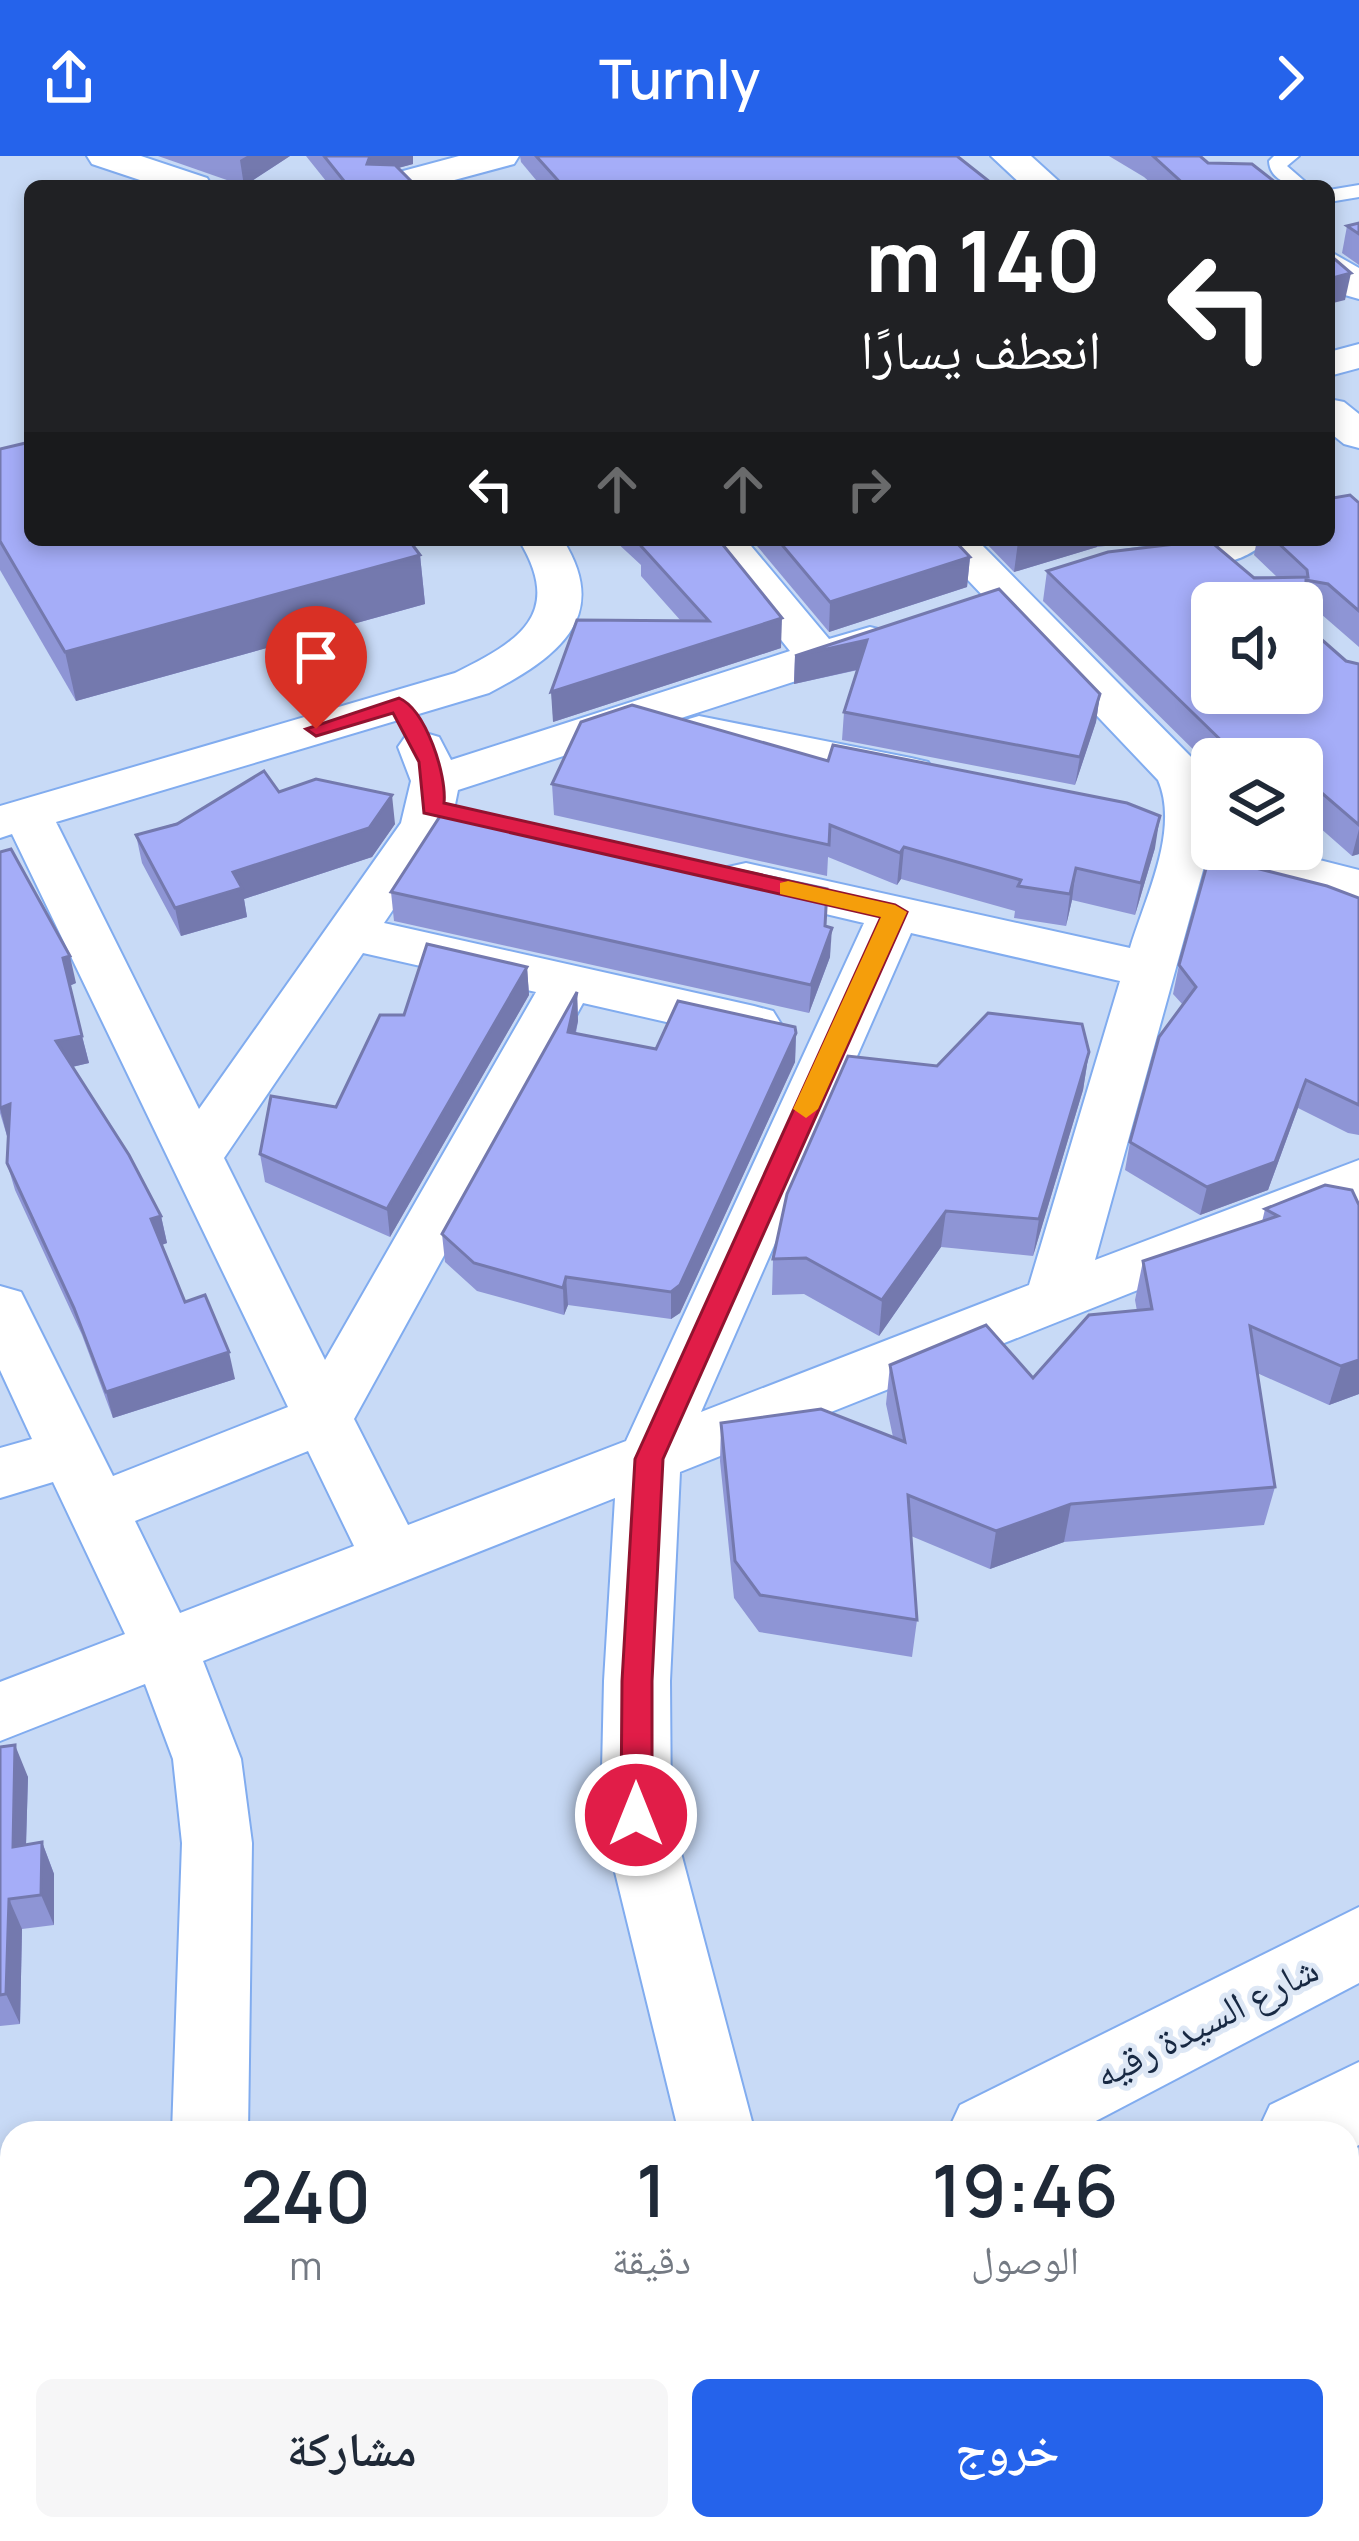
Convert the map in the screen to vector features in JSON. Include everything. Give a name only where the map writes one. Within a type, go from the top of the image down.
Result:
[{"type":"street","points":[[105,156],[176,180]]},
{"type":"street","points":[[412,180],[501,156]]},
{"type":"street","points":[[1009,156],[1039,180]]},
{"type":"street","points":[[1335,268],[1359,286]]},
{"type":"street","points":[[1335,416],[1359,435]]},
{"type":"street","points":[[393,1560],[195,1157],[14,818],[472,683],[513,664],[544,639],[560,611],[563,582],[544,546]]},
{"type":"street","points":[[728,546],[820,658]]},
{"type":"street","points":[[958,546],[1180,773],[1191,798]]},
{"type":"street","points":[[1098,564],[1235,556]]},
{"type":"street","points":[[195,1157],[350,933],[449,802],[631,718],[903,630]]},
{"type":"street","points":[[399,705],[449,802]]},
{"type":"street","points":[[631,718],[955,782]]},
{"type":"street","points":[[1135,817],[1191,839]]},
{"type":"street","points":[[1054,1300],[1149,970],[1193,870]]},
{"type":"street","points":[[1300,870],[1359,886]]},
{"type":"street","points":[[710,871],[1149,970]]},
{"type":"street","points":[[714,2121],[636,1815],[637,1681],[649,1459],[895,912]]},
{"type":"street","points":[[350,933],[836,1042]]},
{"type":"street","points":[[0,1474],[84,1481],[323,1419],[568,982]]},
{"type":"street","points":[[0,1712],[1359,1180]]},
{"type":"street","points":[[0,1308],[165,1649],[207,1760],[217,1843],[210,2121]]},
{"type":"street","name":"شارع السيدة رقيه","points":[[1011,2121],[1359,1943]]},
{"type":"street","points":[[1322,2121],[1359,2101]]},
{"type":"lane","points":[[1290,156],[1278,161],[1278,168],[1293,180]]},
{"type":"building","points":[[324,156],[370,156],[367,164],[395,165],[410,180],[343,180]]},
{"type":"building","points":[[536,156],[957,156],[987,180],[558,180]]},
{"type":"building","points":[[1153,156],[1200,156],[1208,163],[1252,164],[1272,180],[1179,180]]},
{"type":"building","points":[[1335,259],[1351,273],[1335,277]]},
{"type":"building","points":[[24,443],[24,546],[413,546],[420,555],[65,652],[0,541],[0,449]]},
{"type":"building","points":[[1350,495],[1359,503],[1359,611],[1323,582],[1191,582],[1191,711],[1047,571],[1108,552],[1216,546],[1254,578],[1308,577],[1307,570],[1281,546],[1335,546],[1335,498]]},
{"type":"building","points":[[641,546],[724,546],[782,618],[551,692],[577,620],[709,621]]},
{"type":"building","points":[[783,546],[960,546],[970,557],[830,602]]},
{"type":"building","points":[[999,589],[1100,694],[1080,757],[844,712],[867,640],[795,656]]},
{"type":"building","points":[[1323,641],[1346,661],[1359,664],[1359,825],[1323,794],[1323,738],[1219,738],[1194,714],[1323,714]]},
{"type":"building","points":[[632,705],[828,761],[833,745],[1127,803],[1160,816],[1141,883],[1076,868],[1070,894],[1018,886],[1021,880],[904,847],[900,853],[830,825],[829,845],[552,784],[581,722]]},
{"type":"building","points":[[264,771],[279,792],[316,779],[392,795],[369,828],[233,872],[242,888],[175,908],[136,835],[177,824]]},
{"type":"building","points":[[446,807],[827,889],[825,926],[832,928],[811,985],[391,892]]},
{"type":"building","points":[[11,849],[70,956],[63,958],[82,1036],[56,1041],[129,1155],[161,1216],[151,1219],[185,1302],[205,1295],[229,1352],[106,1392],[74,1308],[7,1163],[10,1104],[0,1108],[0,852]]},
{"type":"building","points":[[1206,870],[1264,870],[1359,898],[1359,1105],[1306,1080],[1275,1162],[1207,1187],[1130,1142],[1159,1037],[1196,987],[1179,965]]},
{"type":"building","points":[[427,944],[527,967],[387,1209],[260,1154],[271,1096],[336,1107],[380,1015],[404,1015]]},
{"type":"building","points":[[577,992],[568,1032],[656,1049],[678,1001],[795,1027],[680,1285],[671,1292],[566,1277],[563,1288],[474,1263],[442,1234]]},
{"type":"building","points":[[988,1013],[1082,1024],[1089,1052],[1039,1219],[946,1211],[882,1300],[806,1258],[773,1259],[787,1194],[848,1056],[937,1066]]},
{"type":"building","points":[[1325,1185],[1352,1190],[1359,1205],[1359,1360],[1341,1366],[1250,1326],[1275,1487],[1071,1504],[996,1531],[908,1495],[917,1620],[760,1595],[735,1561],[721,1423],[821,1409],[905,1442],[890,1365],[986,1325],[1033,1378],[1089,1315],[1152,1309],[1143,1261],[1278,1216],[1265,1209]]},
{"type":"building","points":[[15,1745],[13,1847],[42,1842],[41,1895],[9,1899],[6,1994],[0,1995],[0,1747]]},
{"type":"slow traffic","points":[[788,888],[895,912],[806,1109]]},
{"type":"route","points":[[316,729],[399,705],[430,762],[436,781],[432,808],[895,912],[649,1459],[637,1681],[636,1815]]}]
